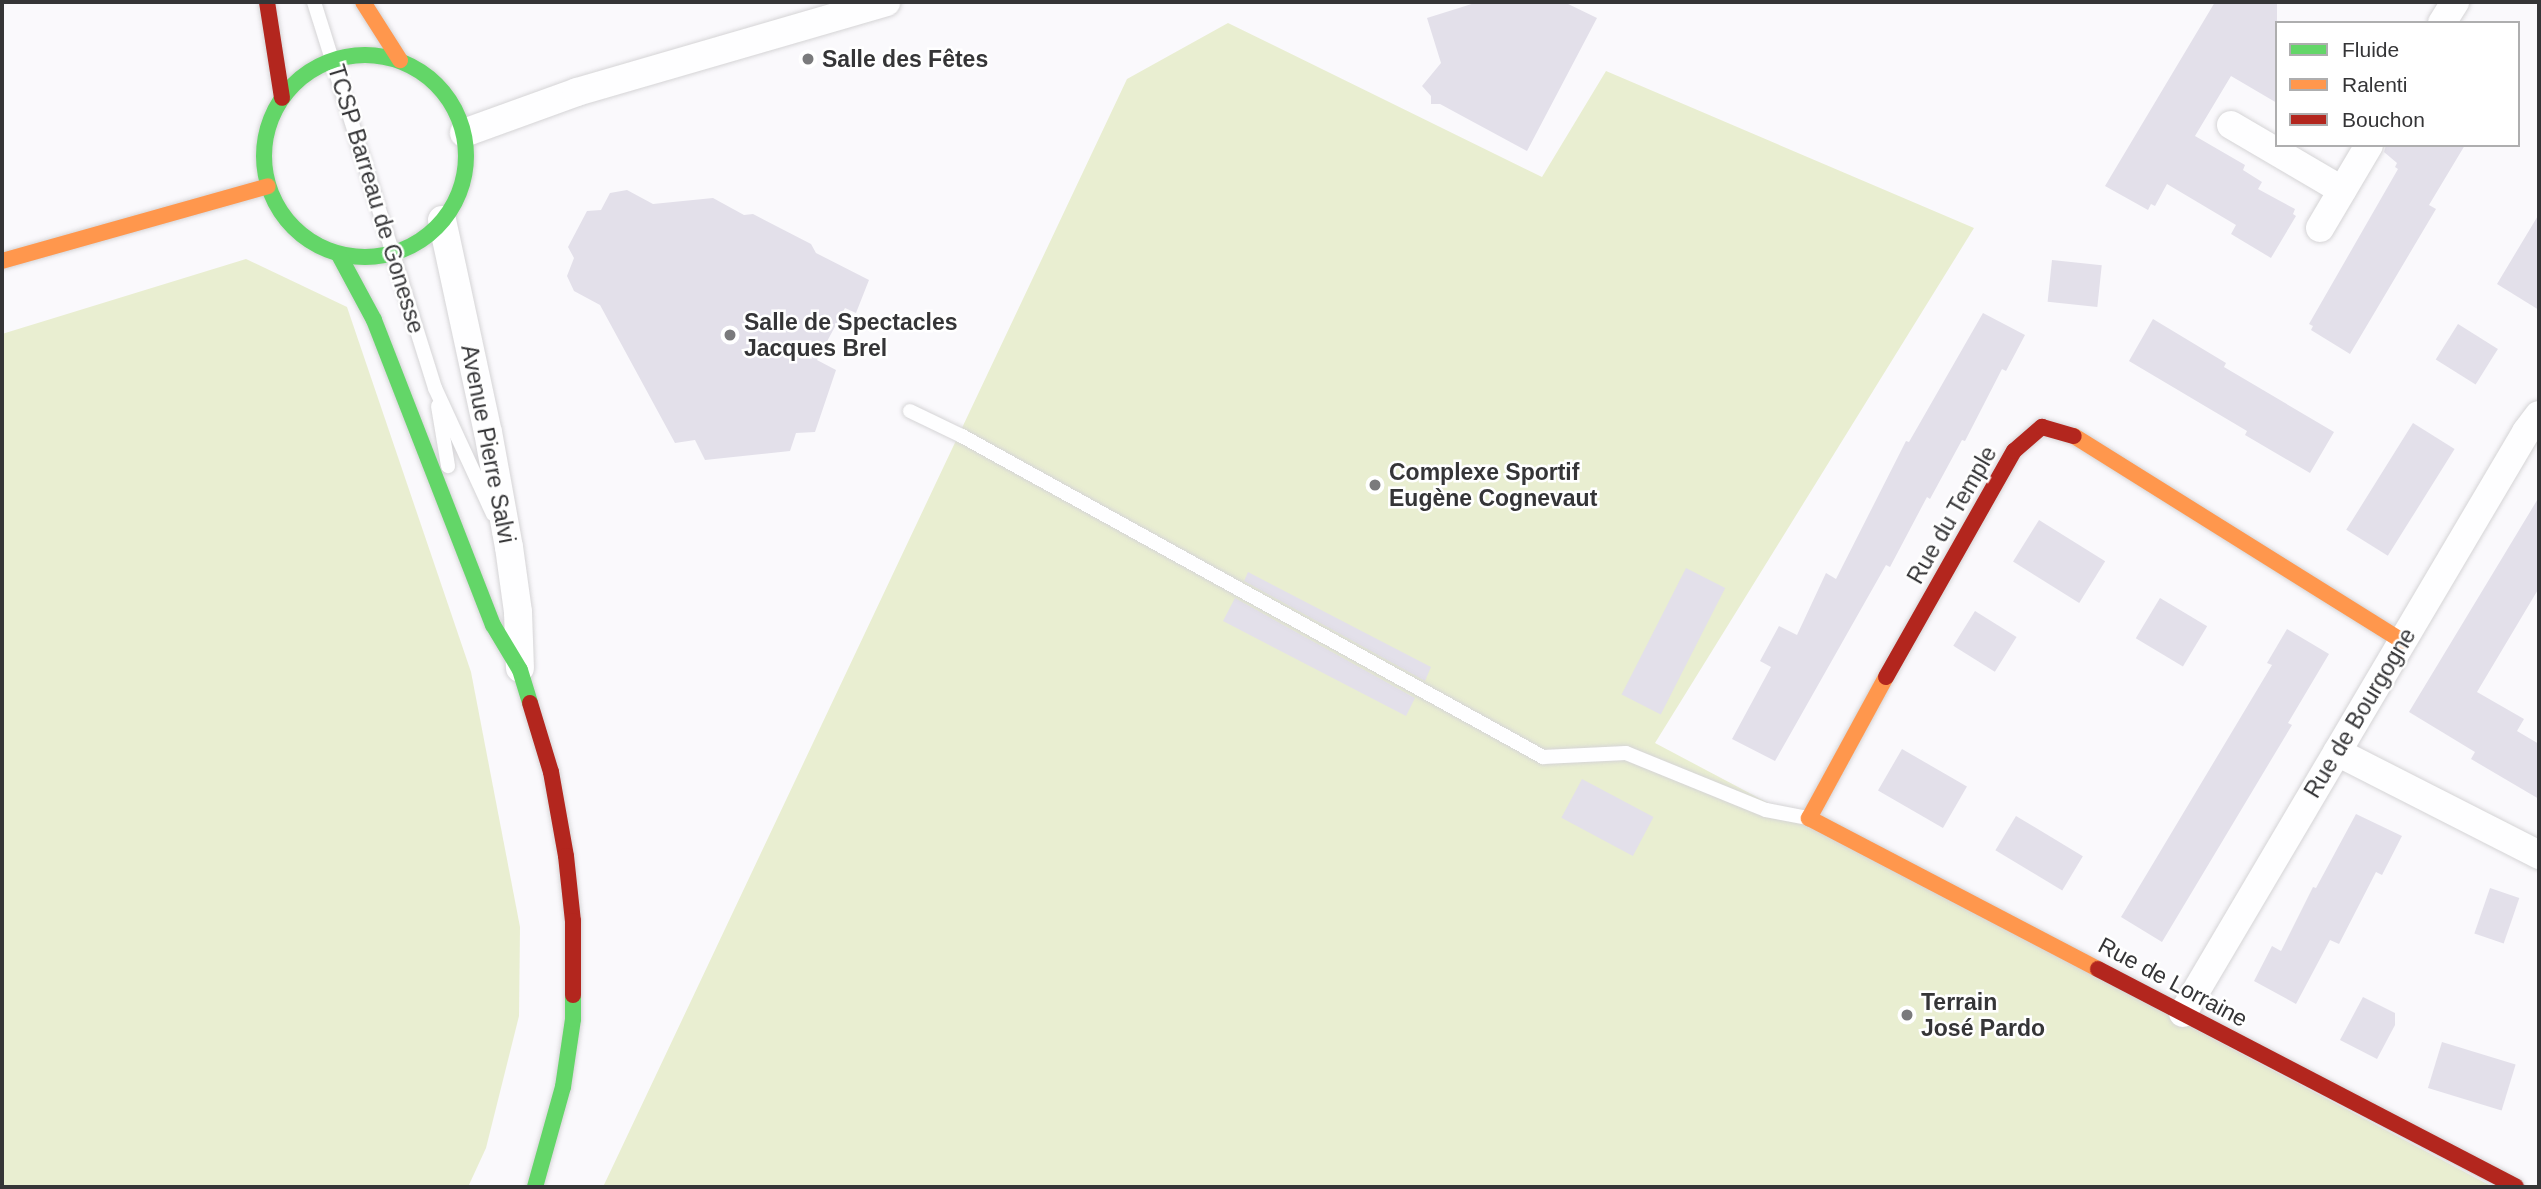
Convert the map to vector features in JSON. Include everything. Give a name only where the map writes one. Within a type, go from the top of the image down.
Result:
[{"type":"street","points":[[267,2],[282,98]]},
{"type":"street","points":[[363,2],[400,61]]},
{"type":"street","points":[[464,133],[577,92],[887,2]]},
{"type":"street","points":[[2443,21],[2455,2]]},
{"type":"street","points":[[367,53],[400,61],[429,77],[451,102],[464,133],[466,167],[456,200],[442,220],[414,246],[374,257],[339,255],[308,240],[291,225],[283,217],[268,186],[263,155],[268,125],[282,98],[302,75],[333,59],[367,53]]},
{"type":"street","points":[[2231,125],[2342,190]]},
{"type":"street","points":[[2320,229],[2368,147]]},
{"type":"street","points":[[2,261],[268,186]]},
{"type":"street","name":"Avenue Pierre Salvi","points":[[442,220],[488,432],[509,547],[517,612],[520,670],[551,772],[566,856],[573,921],[573,1019],[564,1087],[535,1187]]},
{"type":"street","name":"Avenue Pierre Salvi","points":[[339,255],[374,320],[493,625],[520,670]]},
{"type":"street","name":"Rue de Bourgogne","points":[[2183,1013],[2526,432],[2539,415]]},
{"type":"street","name":"Rue du Temple","points":[[1809,818],[1849,741],[2014,451],[2042,426],[2070,434],[2402,641]]},
{"type":"street","points":[[2337,752],[2539,855]]},
{"type":"street","name":"Rue de Lorraine","points":[[1809,818],[2516,1187]]},
{"type":"lane","name":"TCSP Barreau de Gonesse","points":[[317,4],[435,388],[509,547]]},
{"type":"lane","name":"TCSP Barreau de Gonesse","points":[[435,388],[461,546]]},
{"type":"lane","points":[[910,411],[962,436],[1543,757],[1626,753],[1766,810],[1809,818]]},
{"type":"green space","name":"Complexe Sportif Eugène Cognevaut","points":[[1228,23],[1542,177],[1606,71],[1974,228],[1655,743],[2493,1187],[603,1187],[1127,79]]},
{"type":"green space","points":[[246,259],[347,307],[471,672],[520,927],[519,1016],[486,1148],[468,1187],[2,1187],[2,334]]},
{"type":"building","points":[[1478,2],[1564,2],[1597,18],[1527,151],[1440,104],[1431,104],[1431,96],[1422,86],[1441,63],[1427,18]]},
{"type":"building","points":[[2215,2],[2277,2],[2275,102],[2231,76],[2195,136],[2245,165],[2243,170],[2262,182],[2258,189],[2295,209],[2293,214],[2296,216],[2271,258],[2231,234],[2236,225],[2167,184],[2155,206],[2151,204],[2148,210],[2105,186]]},
{"type":"building","points":[[2385,147],[2464,147],[2429,205],[2436,209],[2350,354],[2311,330],[2313,326],[2309,324],[2398,169],[2395,167],[2397,163],[2384,152]]},
{"type":"building","name":"Salle de Spectacles Jacques Brel","points":[[627,190],[653,204],[713,198],[744,215],[753,214],[811,244],[816,253],[869,280],[856,313],[845,308],[817,360],[836,370],[815,432],[796,433],[790,451],[705,460],[695,440],[675,443],[600,305],[574,291],[567,276],[574,258],[568,247],[587,211],[601,210],[610,193]]},
{"type":"building","points":[[2539,214],[2539,310],[2497,284]]},
{"type":"building","points":[[2052,260],[2102,265],[2097,307],[2048,302]]},
{"type":"building","points":[[1983,313],[2025,335],[2006,371],[2002,369],[1965,441],[1962,440],[1930,499],[1927,497],[1890,567],[1886,565],[1775,761],[1732,739],[1771,667],[1760,661],[1779,626],[1797,635],[1826,573],[1836,579],[1906,441],[1909,442]]},
{"type":"building","points":[[2153,319],[2226,363],[2224,367],[2334,432],[2310,473],[2245,435],[2247,431],[2129,361]]},
{"type":"building","points":[[2458,324],[2498,349],[2476,385],[2436,360]]},
{"type":"building","points":[[2413,423],[2455,449],[2388,556],[2346,530]]},
{"type":"building","points":[[2539,497],[2539,588],[2477,692],[2524,719],[2517,731],[2539,744],[2539,799],[2471,759],[2475,752],[2409,712]]},
{"type":"building","points":[[2039,520],[2105,561],[2079,603],[2013,562]]},
{"type":"building","points":[[1686,568],[1725,588],[1661,714],[1622,695]]},
{"type":"building","points":[[1248,572],[1431,667],[1425,681],[1244,581]]},
{"type":"building","points":[[1235,598],[1415,698],[1406,716],[1223,621]]},
{"type":"building","points":[[2160,598],[2207,626],[2183,667],[2136,638]]},
{"type":"building","points":[[1975,611],[2017,637],[1995,672],[1953,646]]},
{"type":"building","points":[[2287,629],[2329,654],[2288,723],[2292,725],[2162,942],[2121,917],[2272,665],[2267,663]]},
{"type":"building","points":[[1902,749],[1967,787],[1943,828],[1878,791]]},
{"type":"building","points":[[1582,779],[1654,817],[1633,856],[1561,818]]},
{"type":"building","points":[[2356,814],[2402,836],[2382,875],[2376,872],[2339,944],[2330,940],[2296,1004],[2254,981],[2272,946],[2281,951],[2313,887],[2316,888]]},
{"type":"building","points":[[2016,816],[2083,856],[2062,890],[1995,850]]},
{"type":"building","points":[[2490,888],[2519,898],[2504,943],[2474,933]]},
{"type":"building","points":[[2363,997],[2395,1013],[2395,1025],[2377,1059],[2340,1040]]},
{"type":"building","points":[[2442,1042],[2516,1065],[2502,1110],[2428,1088]]},
{"type":"traffic: fast","points":[[365,55],[404,63],[421,72],[436,85],[449,100],[458,117],[466,156],[458,195],[449,212],[436,227],[421,240],[404,249],[365,257],[326,249],[309,240],[294,227],[281,212],[272,195],[264,156],[272,117],[281,100],[294,85],[309,72],[326,63],[365,55]]},
{"type":"traffic: fast","points":[[339,255],[374,320],[493,625],[520,670],[530,703]]},
{"type":"traffic: fast","points":[[535,1187],[563,1087],[573,1019],[573,995]]},
{"type":"traffic: slow","points":[[363,2],[400,60]]},
{"type":"traffic: slow","points":[[2,261],[268,186]]},
{"type":"traffic: slow","points":[[2074,436],[2402,641]]},
{"type":"traffic: slow","points":[[1886,677],[1809,818],[2098,969]]},
{"type":"traffic: jam","points":[[267,2],[282,98]]},
{"type":"traffic: jam","points":[[1886,677],[2014,451],[2042,427],[2074,436]]},
{"type":"traffic: jam","points":[[530,703],[551,772],[566,856],[573,921],[573,995]]},
{"type":"traffic: jam","points":[[2098,969],[2516,1187]]},
{"type":"place","name":"Salle des Fêtes","points":[[808,59]]},
{"type":"place","name":"Salle de Spectacles Jacques Brel","points":[[730,335]]},
{"type":"place","name":"Complexe Sportif Eugène Cognevaut","points":[[1375,485]]},
{"type":"place","name":"Terrain José Pardo","points":[[1907,1015]]}]
